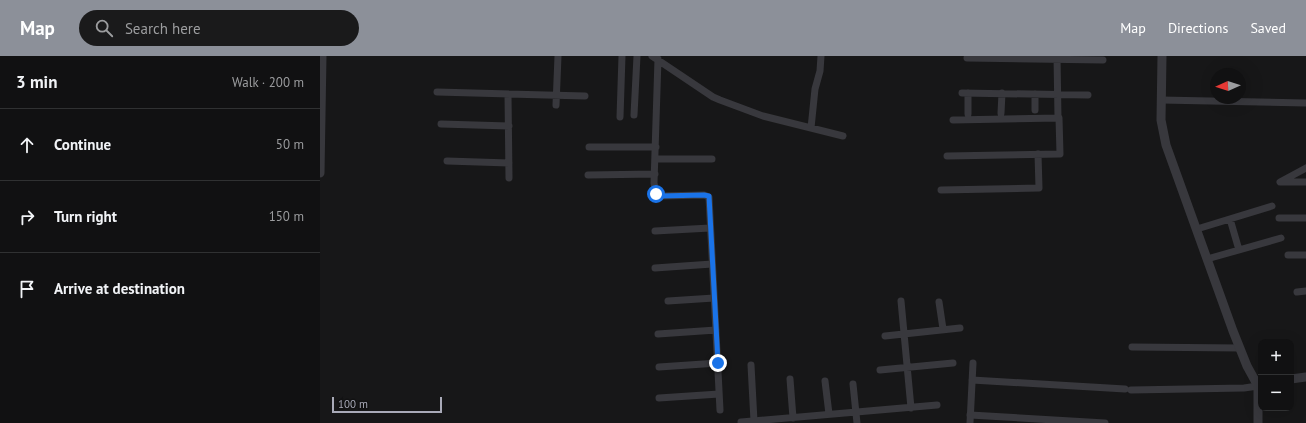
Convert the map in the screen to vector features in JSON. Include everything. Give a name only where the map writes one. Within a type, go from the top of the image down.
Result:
[{"type":"street","points":[[320,174],[322,56]]},
{"type":"street","points":[[556,105],[558,56]]},
{"type":"street","points":[[620,117],[622,56]]},
{"type":"street","points":[[634,115],[636,56]]},
{"type":"street","points":[[811,128],[814,89],[820,71],[821,56]]},
{"type":"street","points":[[1162,56],[1161,120],[1166,145],[1240,348],[1247,366],[1258,383]]},
{"type":"street","points":[[947,156],[1060,154],[1057,57]]},
{"type":"street","points":[[967,58],[1057,57],[1103,60]]},
{"type":"street","points":[[655,58],[713,97],[763,116],[843,136]]},
{"type":"street","points":[[655,58],[656,194],[660,196],[709,196],[720,410]]},
{"type":"street","points":[[437,92],[585,96]]},
{"type":"street","points":[[968,114],[965,93],[1088,95]]},
{"type":"street","points":[[1001,113],[1002,93]]},
{"type":"street","points":[[508,94],[509,178]]},
{"type":"street","points":[[1035,94],[1035,110]]},
{"type":"street","points":[[1161,100],[1306,103]]},
{"type":"street","points":[[953,120],[1058,118]]},
{"type":"street","points":[[441,124],[509,126]]},
{"type":"street","points":[[589,147],[656,147]]},
{"type":"street","points":[[941,190],[1039,188],[1038,154]]},
{"type":"street","points":[[655,159],[712,159]]},
{"type":"street","points":[[447,161],[509,163]]},
{"type":"street","points":[[1306,168],[1280,182],[1306,182]]},
{"type":"street","points":[[588,175],[655,174]]},
{"type":"street","points":[[1196,229],[1272,206]]},
{"type":"street","points":[[1278,218],[1306,218]]},
{"type":"street","points":[[1230,219],[1239,250]]},
{"type":"street","points":[[655,231],[710,228]]},
{"type":"street","points":[[1207,259],[1280,238]]},
{"type":"street","points":[[1288,255],[1306,255]]},
{"type":"street","points":[[655,268],[712,264]]},
{"type":"street","points":[[1297,292],[1306,292]]},
{"type":"street","points":[[668,301],[714,298]]},
{"type":"street","points":[[901,301],[911,408]]},
{"type":"street","points":[[939,302],[942,329]]},
{"type":"street","points":[[885,336],[960,328]]},
{"type":"street","points":[[658,334],[716,330]]},
{"type":"street","points":[[1132,347],[1240,348]]},
{"type":"street","points":[[659,367],[718,363]]},
{"type":"street","points":[[880,370],[953,363]]},
{"type":"street","points":[[973,363],[970,419],[1105,423]]},
{"type":"street","points":[[751,365],[754,421]]},
{"type":"street","points":[[1294,378],[1306,376]]},
{"type":"street","points":[[790,380],[793,418]]},
{"type":"street","points":[[972,380],[1128,390],[1244,388],[1258,385]]},
{"type":"street","points":[[825,381],[828,414]]},
{"type":"street","points":[[853,384],[857,423]]},
{"type":"street","points":[[659,398],[719,394]]},
{"type":"street","points":[[741,422],[937,406]]},
{"type":"street","points":[[1258,411],[1258,423]]},
{"type":"route","points":[[656,194],[660,196],[709,196],[718,363]]}]
